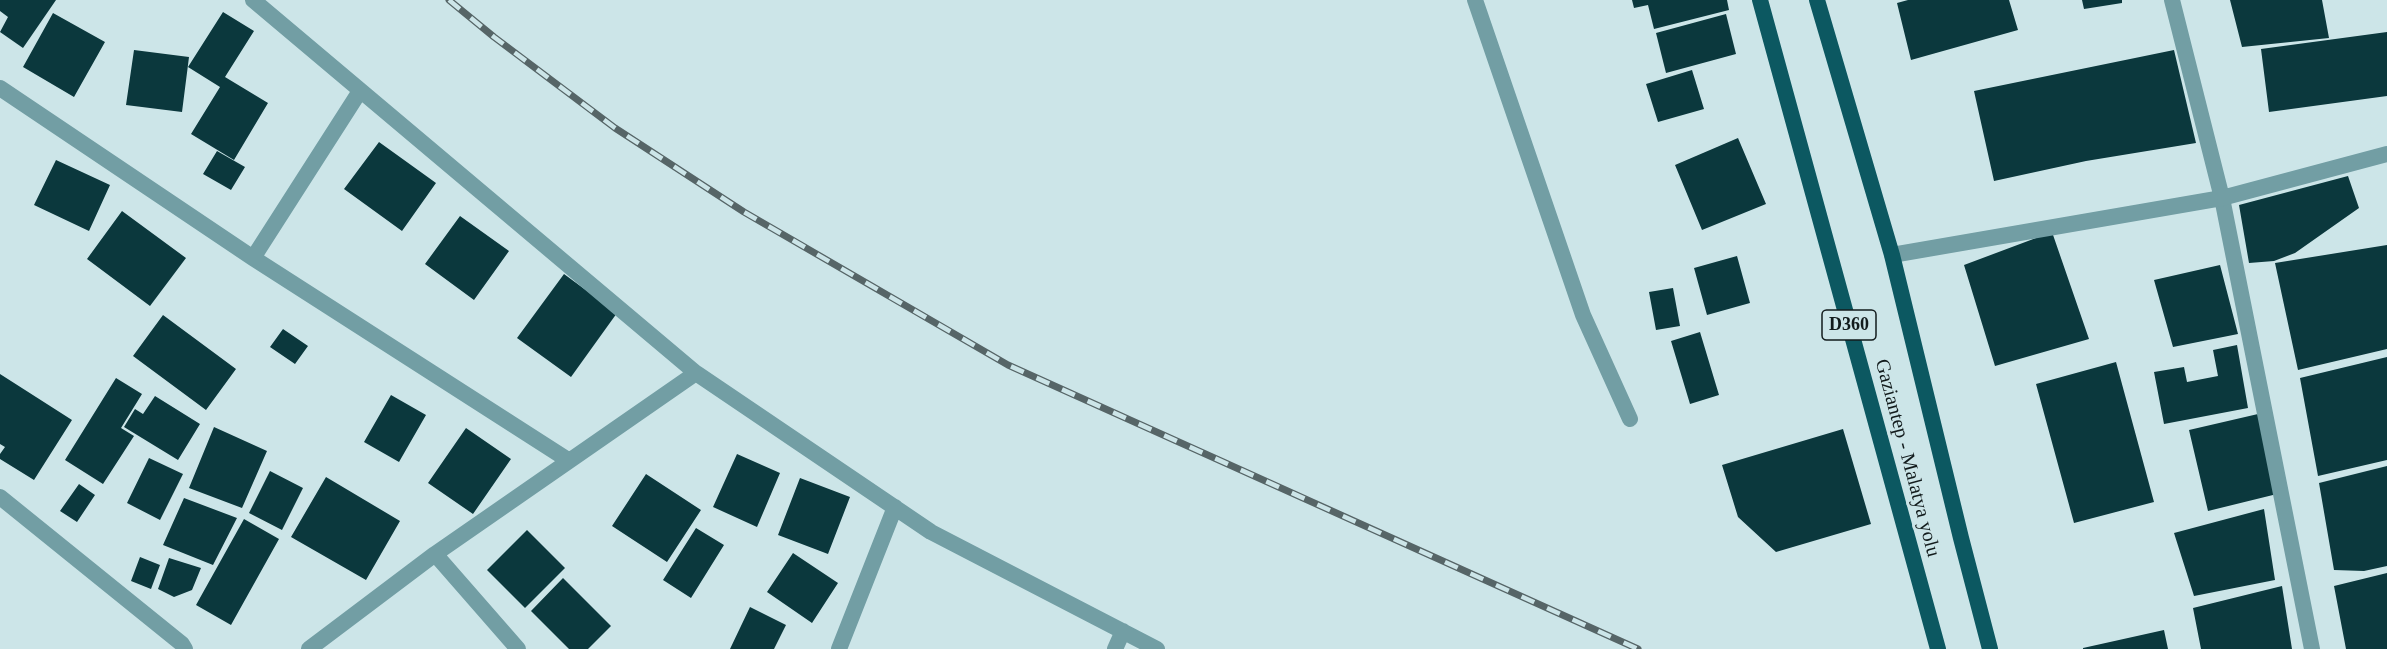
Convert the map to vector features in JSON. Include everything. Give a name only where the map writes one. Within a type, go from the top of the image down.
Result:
[{"type":"highway","name":"Gaziantep - Malatya yolu","points":[[1760,0],[1938,649]]},
{"type":"highway","name":"Gaziantep - Malatya yolu","points":[[1817,0],[1892,255],[1990,649]]},
{"type":"street","points":[[253,0],[696,373],[931,532],[1157,649]]},
{"type":"street","points":[[1475,0],[1583,315],[1630,419]]},
{"type":"street","points":[[2172,0],[2222,198],[2312,649]]},
{"type":"street","points":[[0,88],[253,258],[568,460]]},
{"type":"street","points":[[253,258],[360,91]]},
{"type":"street","points":[[1892,255],[2222,198],[2387,154]]},
{"type":"street","points":[[309,649],[435,554],[696,373]]},
{"type":"street","points":[[0,497],[182,644],[185,649]]},
{"type":"street","points":[[839,649],[895,507]]},
{"type":"street","points":[[435,554],[518,649]]},
{"type":"street","points":[[1115,649],[1123,631]]},
{"type":"building","points":[[0,0],[56,0],[23,48],[0,32],[8,17],[0,11]]},
{"type":"building","points":[[1632,0],[1727,0],[1729,10],[1654,29],[1648,5],[1634,8]]},
{"type":"building","points":[[1908,0],[2009,0],[2018,30],[1911,60],[1897,3]]},
{"type":"building","points":[[2082,0],[2122,0],[2122,3],[2084,9]]},
{"type":"building","points":[[2230,0],[2322,0],[2329,38],[2242,47]]},
{"type":"building","points":[[223,12],[254,31],[225,77],[268,103],[234,160],[191,134],[220,87],[188,67]]},
{"type":"building","points":[[53,13],[105,42],[74,97],[23,67]]},
{"type":"building","points":[[1726,14],[1736,54],[1666,73],[1656,33]]},
{"type":"building","points":[[2387,32],[2387,96],[2269,112],[2261,49]]},
{"type":"building","points":[[134,50],[189,57],[182,112],[126,105]]},
{"type":"building","points":[[2174,50],[2196,143],[2086,161],[1994,181],[1974,91]]},
{"type":"building","points":[[1692,70],[1704,109],[1658,122],[1646,84]]},
{"type":"building","points":[[1738,138],[1766,204],[1702,230],[1675,165]]},
{"type":"building","points":[[379,142],[436,183],[402,231],[344,189]]},
{"type":"building","points":[[217,151],[245,167],[231,190],[203,174]]},
{"type":"building","points":[[56,160],[110,185],[89,231],[34,205]]},
{"type":"building","points":[[2348,176],[2359,208],[2295,253],[2274,261],[2249,263],[2239,205]]},
{"type":"building","points":[[122,211],[186,258],[150,306],[87,259]]},
{"type":"building","points":[[460,216],[509,251],[474,300],[425,264]]},
{"type":"building","points":[[2052,232],[2089,339],[1995,366],[1964,265]]},
{"type":"building","points":[[2387,245],[2387,349],[2298,370],[2275,263]]},
{"type":"building","points":[[1737,256],[1750,303],[1707,315],[1694,268]]},
{"type":"building","points":[[2220,265],[2238,334],[2173,347],[2154,280]]},
{"type":"building","points":[[564,274],[617,313],[571,377],[517,338]]},
{"type":"building","points":[[1673,288],[1680,326],[1656,330],[1649,292]]},
{"type":"building","points":[[163,315],[236,369],[206,410],[133,356]]},
{"type":"building","points":[[283,329],[308,346],[295,364],[270,347]]},
{"type":"building","points":[[1700,332],[1719,395],[1690,404],[1671,341]]},
{"type":"building","points":[[2237,345],[2248,408],[2164,424],[2154,372],[2184,367],[2187,382],[2218,376],[2213,350]]},
{"type":"building","points":[[2387,357],[2387,460],[2318,476],[2300,378]]},
{"type":"building","points":[[2116,362],[2154,502],[2074,523],[2036,384]]},
{"type":"building","points":[[0,374],[72,420],[34,480],[0,459],[0,454],[5,447],[0,444]]},
{"type":"building","points":[[116,378],[142,394],[121,428],[134,436],[103,484],[65,460]]},
{"type":"building","points":[[391,395],[426,415],[399,462],[364,442]]},
{"type":"building","points":[[155,396],[200,424],[178,460],[124,427],[135,409],[143,414]]},
{"type":"building","points":[[2258,414],[2277,494],[2208,511],[2189,430]]},
{"type":"building","points":[[214,427],[267,451],[242,508],[189,488]]},
{"type":"building","points":[[466,428],[511,459],[473,514],[428,483]]},
{"type":"building","points":[[1843,429],[1871,524],[1776,552],[1738,517],[1722,465]]},
{"type":"building","points":[[737,454],[780,473],[757,527],[713,507]]},
{"type":"building","points":[[149,458],[183,474],[160,520],[127,503]]},
{"type":"building","points":[[2387,466],[2387,566],[2364,571],[2334,570],[2319,483]]},
{"type":"building","points":[[270,471],[303,488],[282,530],[249,513]]},
{"type":"building","points":[[646,474],[701,510],[667,562],[612,526]]},
{"type":"building","points":[[326,477],[400,521],[366,580],[291,537]]},
{"type":"building","points":[[800,478],[850,497],[828,554],[778,535]]},
{"type":"building","points":[[79,484],[95,495],[77,522],[60,511]]},
{"type":"building","points":[[184,498],[237,518],[213,565],[163,545]]},
{"type":"building","points":[[2264,509],[2275,580],[2194,596],[2174,533]]},
{"type":"building","points":[[244,519],[279,539],[231,625],[196,605]]},
{"type":"building","points":[[696,528],[724,545],[691,598],[663,580]]},
{"type":"building","points":[[527,530],[565,568],[525,608],[487,570]]},
{"type":"building","points":[[793,553],[838,583],[812,623],[767,592]]},
{"type":"building","points":[[140,557],[160,565],[151,589],[131,581]]},
{"type":"building","points":[[169,558],[201,568],[192,590],[174,597],[158,589]]},
{"type":"building","points":[[2387,573],[2387,649],[2346,649],[2334,586]]},
{"type":"building","points":[[563,578],[611,626],[588,649],[569,649],[531,611]]},
{"type":"building","points":[[2282,586],[2292,649],[2201,649],[2193,608]]},
{"type":"building","points":[[750,607],[786,625],[774,649],[730,649]]},
{"type":"building","points":[[2164,630],[2168,649],[2083,649],[2083,648]]},
{"type":"railway","points":[[449,0],[494,37],[615,128],[744,212],[1008,365],[1638,649]]}]
